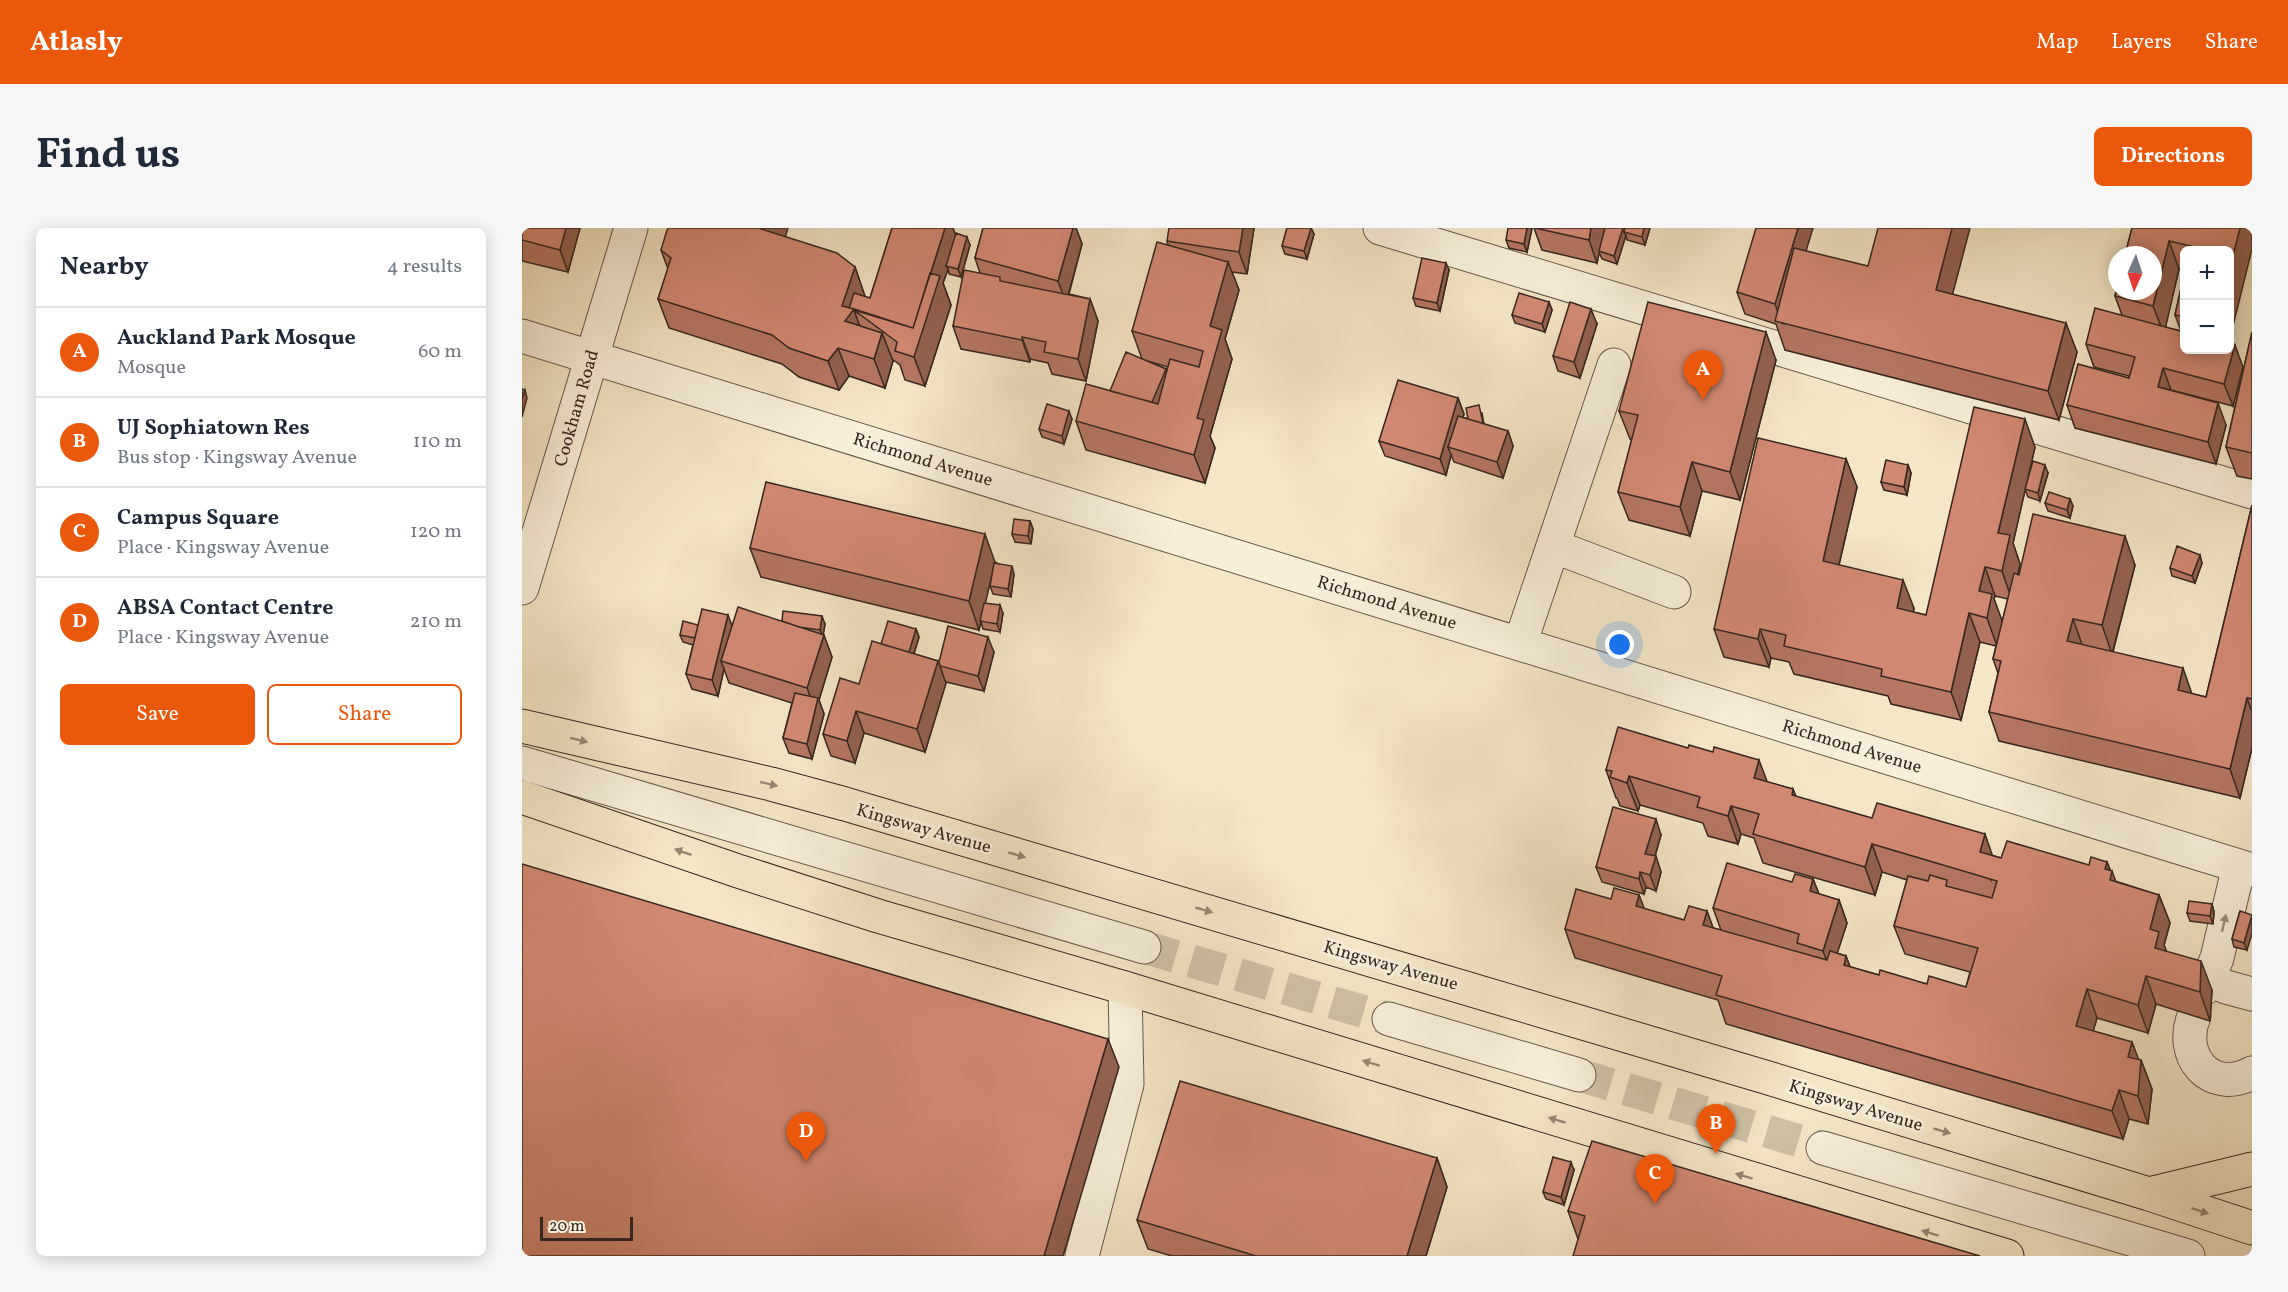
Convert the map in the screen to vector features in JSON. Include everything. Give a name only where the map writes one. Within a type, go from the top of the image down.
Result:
[{"type":"main road","name":"Kingsway Avenue","points":[[522,726],[771,784],[845,804],[1492,994],[2149,1194],[2252,1228]]},
{"type":"main road","points":[[522,797],[878,916],[1125,988],[2007,1256]]},
{"type":"main road","points":[[2149,1194],[2252,1169]]},
{"type":"street","name":"Cookham Road","points":[[522,588],[631,228]]},
{"type":"street","points":[[1380,228],[2252,492]]},
{"type":"street","name":"Richmond Avenue","points":[[522,336],[2246,868]]},
{"type":"street","points":[[1520,644],[1614,365]]},
{"type":"street","points":[[1553,546],[1674,592]]},
{"type":"street","points":[[522,763],[1144,947]]},
{"type":"street","points":[[2246,868],[2217,958],[2189,1030],[2188,1041],[2195,1062],[2205,1072],[2218,1078],[2232,1078],[2252,1073]]},
{"type":"street","points":[[1082,1256],[1127,1084],[1125,988]]},
{"type":"street","points":[[2202,994],[2233,990],[2252,994]]},
{"type":"street","points":[[1389,1019],[1579,1075]]},
{"type":"street","points":[[1823,1148],[2188,1256]]},
{"type":"building","points":[[522,228],[566,228],[560,250],[522,240]]},
{"type":"building","points":[[669,228],[762,228],[837,253],[855,267],[842,306],[854,309],[845,321],[882,333],[874,359],[838,348],[828,361],[789,348],[772,335],[658,299],[671,258],[661,250]]},
{"type":"building","points":[[892,228],[945,228],[913,328],[849,308],[854,293],[870,298]]},
{"type":"building","points":[[983,228],[1073,228],[1058,281],[975,258]]},
{"type":"building","points":[[1169,228],[1243,228],[1239,252],[1167,241]]},
{"type":"building","points":[[1287,228],[1311,228],[1304,251],[1282,246]]},
{"type":"building","points":[[1508,228],[1527,228],[1524,244],[1506,240]]},
{"type":"building","points":[[1535,228],[1591,228],[1589,240]]},
{"type":"building","points":[[1605,228],[1623,228],[1614,256],[1599,251]]},
{"type":"building","points":[[1625,228],[1644,228],[1642,237],[1624,232]]},
{"type":"building","points":[[1756,228],[1798,228],[1775,304],[1737,292]]},
{"type":"building","points":[[1878,228],[1952,228],[1936,290],[2066,323],[2048,391],[1775,321],[1794,248],[1868,266]]},
{"type":"building","points":[[2132,228],[2240,228],[2234,251],[2234,246],[2191,246],[2169,241],[2162,269],[2162,246],[2127,246]]},
{"type":"building","points":[[956,233],[967,237],[958,269],[946,266]]},
{"type":"building","points":[[1157,242],[1228,262],[1210,326],[1222,330],[1197,418],[1204,420],[1194,455],[1076,421],[1086,384],[1158,404],[1170,359],[1199,367],[1203,351],[1132,331]]},
{"type":"building","points":[[1422,258],[1446,263],[1437,303],[1413,298]]},
{"type":"building","points":[[964,270],[1000,277],[1000,281],[1090,299],[1078,359],[1044,352],[1046,342],[1022,337],[1022,340],[953,326]]},
{"type":"building","points":[[930,273],[940,276],[914,357],[895,351],[897,342],[854,310],[913,328]]},
{"type":"building","points":[[1519,293],[1549,302],[1542,324],[1512,315]]},
{"type":"building","points":[[2180,293],[2180,316],[2175,315]]},
{"type":"building","points":[[2130,300],[2154,300],[2153,306]]},
{"type":"building","points":[[1570,302],[1591,309],[1574,362],[1553,356]]},
{"type":"building","points":[[1648,302],[1766,332],[1730,472],[1692,462],[1680,507],[1618,492],[1638,415],[1619,411]]},
{"type":"building","points":[[2095,308],[2180,331],[2180,354],[2232,354],[2224,384],[2163,368],[2158,387],[2218,403],[2208,442],[2067,405],[2078,364],[2129,378],[2135,357],[2086,344]]},
{"type":"building","points":[[2252,332],[2252,453],[2226,447]]},
{"type":"building","points":[[1126,352],[1166,369],[1152,402],[1110,391]]},
{"type":"building","points":[[1398,380],[1458,398],[1440,459],[1379,441]]},
{"type":"building","points":[[1047,404],[1069,411],[1062,436],[1039,429]]},
{"type":"building","points":[[1479,405],[1483,423],[1468,419],[1466,408]]},
{"type":"building","points":[[1974,407],[2025,419],[1998,533],[2010,535],[2002,571],[1985,567],[1979,591],[1992,594],[1987,618],[1969,613],[1951,692],[1881,676],[1882,669],[1784,646],[1786,635],[1760,629],[1758,639],[1714,629],[1758,438],[1846,459],[1823,561],[1903,580],[1897,608],[1926,615]]},
{"type":"building","points":[[1458,416],[1508,431],[1497,462],[1448,447]]},
{"type":"building","points":[[1886,460],[1908,465],[1904,487],[1881,482]]},
{"type":"building","points":[[2033,461],[2045,465],[2038,493],[2025,489]]},
{"type":"building","points":[[766,482],[985,534],[969,601],[750,548]]},
{"type":"building","points":[[2049,492],[2070,499],[2067,510],[2045,503]]},
{"type":"building","points":[[2252,505],[2252,699],[2247,698],[2230,769],[1989,712],[2001,661],[1993,659],[2014,573],[2019,575],[2033,514],[2125,536],[2102,625],[2073,619],[2067,641],[2183,668],[2178,690],[2206,697]]},
{"type":"building","points":[[1014,519],[1030,521],[1028,536],[1012,534]]},
{"type":"building","points":[[2177,546],[2200,555],[2192,576],[2170,568]]},
{"type":"building","points":[[994,563],[1012,566],[1008,589],[990,586]]},
{"type":"building","points":[[984,603],[1000,605],[997,624],[980,621]]},
{"type":"building","points":[[738,607],[824,635],[807,688],[721,661]]},
{"type":"building","points":[[702,609],[728,615],[712,680],[686,674]]},
{"type":"building","points":[[783,611],[822,616],[820,630],[799,627],[782,621]]},
{"type":"building","points":[[683,621],[698,625],[695,638],[680,635]]},
{"type":"building","points":[[888,621],[916,629],[909,652],[881,644]]},
{"type":"building","points":[[948,626],[988,637],[978,676],[940,666]]},
{"type":"building","points":[[872,641],[938,661],[917,729],[856,711],[847,741],[823,734],[840,678],[859,684]]},
{"type":"building","points":[[795,693],[818,698],[807,744],[783,738]]},
{"type":"building","points":[[1618,727],[1688,748],[1689,745],[1713,752],[1714,747],[1759,760],[1754,778],[1793,789],[1792,795],[1872,818],[1877,803],[1985,834],[1980,852],[2001,858],[2007,841],[2089,865],[2091,857],[2107,862],[2105,869],[2112,871],[2110,880],[2159,895],[2150,929],[2159,932],[2155,948],[2201,961],[2200,992],[2146,976],[2138,1005],[2087,989],[2076,1026],[2132,1042],[2128,1057],[2141,1060],[2138,1096],[2119,1090],[2112,1111],[1716,995],[1722,976],[1565,929],[1576,889],[1611,899],[1614,888],[1639,895],[1636,906],[1684,920],[1689,906],[1707,911],[1703,925],[1827,960],[1830,951],[1846,956],[1844,965],[1879,975],[1880,970],[1927,984],[1929,976],[1966,987],[1978,948],[1894,926],[1908,876],[1928,881],[1930,875],[1947,880],[1946,886],[1992,898],[1997,881],[1872,844],[1865,867],[1753,834],[1759,814],[1731,806],[1728,816],[1697,807],[1700,797],[1629,776],[1627,783],[1610,777],[1612,771],[1606,770]]},
{"type":"building","points":[[1613,807],[1656,819],[1645,854],[1656,856],[1650,875],[1640,872],[1639,879],[1596,867]]},
{"type":"building","points":[[1727,863],[1792,882],[1795,874],[1813,879],[1810,891],[1839,900],[1823,951],[1797,943],[1799,934],[1713,908]]},
{"type":"building","points":[[522,864],[1108,1039],[1044,1256],[522,1256]]},
{"type":"building","points":[[2189,901],[2212,904],[2210,916],[2187,913]]},
{"type":"building","points":[[2240,911],[2252,915],[2244,943],[2232,939]]},
{"type":"building","points":[[1180,1081],[1437,1158],[1407,1256],[1256,1256],[1137,1220]]},
{"type":"building","points":[[1592,1141],[1980,1256],[1573,1256],[1585,1216],[1568,1211]]},
{"type":"building","points":[[1553,1157],[1571,1162],[1561,1197],[1543,1192]]},
{"type":"tunnel","points":[[1144,947],[1389,1019]]},
{"type":"tunnel","points":[[1579,1075],[1823,1148]]},
{"type":"place","name":"Auckland Park Mosque","points":[[1703,400]]},
{"type":"place","name":"UJ Sophiatown Res","points":[[1716,1154]]},
{"type":"place","name":"ABSA Contact Centre","points":[[806,1162]]},
{"type":"place","name":"Campus Square","points":[[1655,1204]]}]
